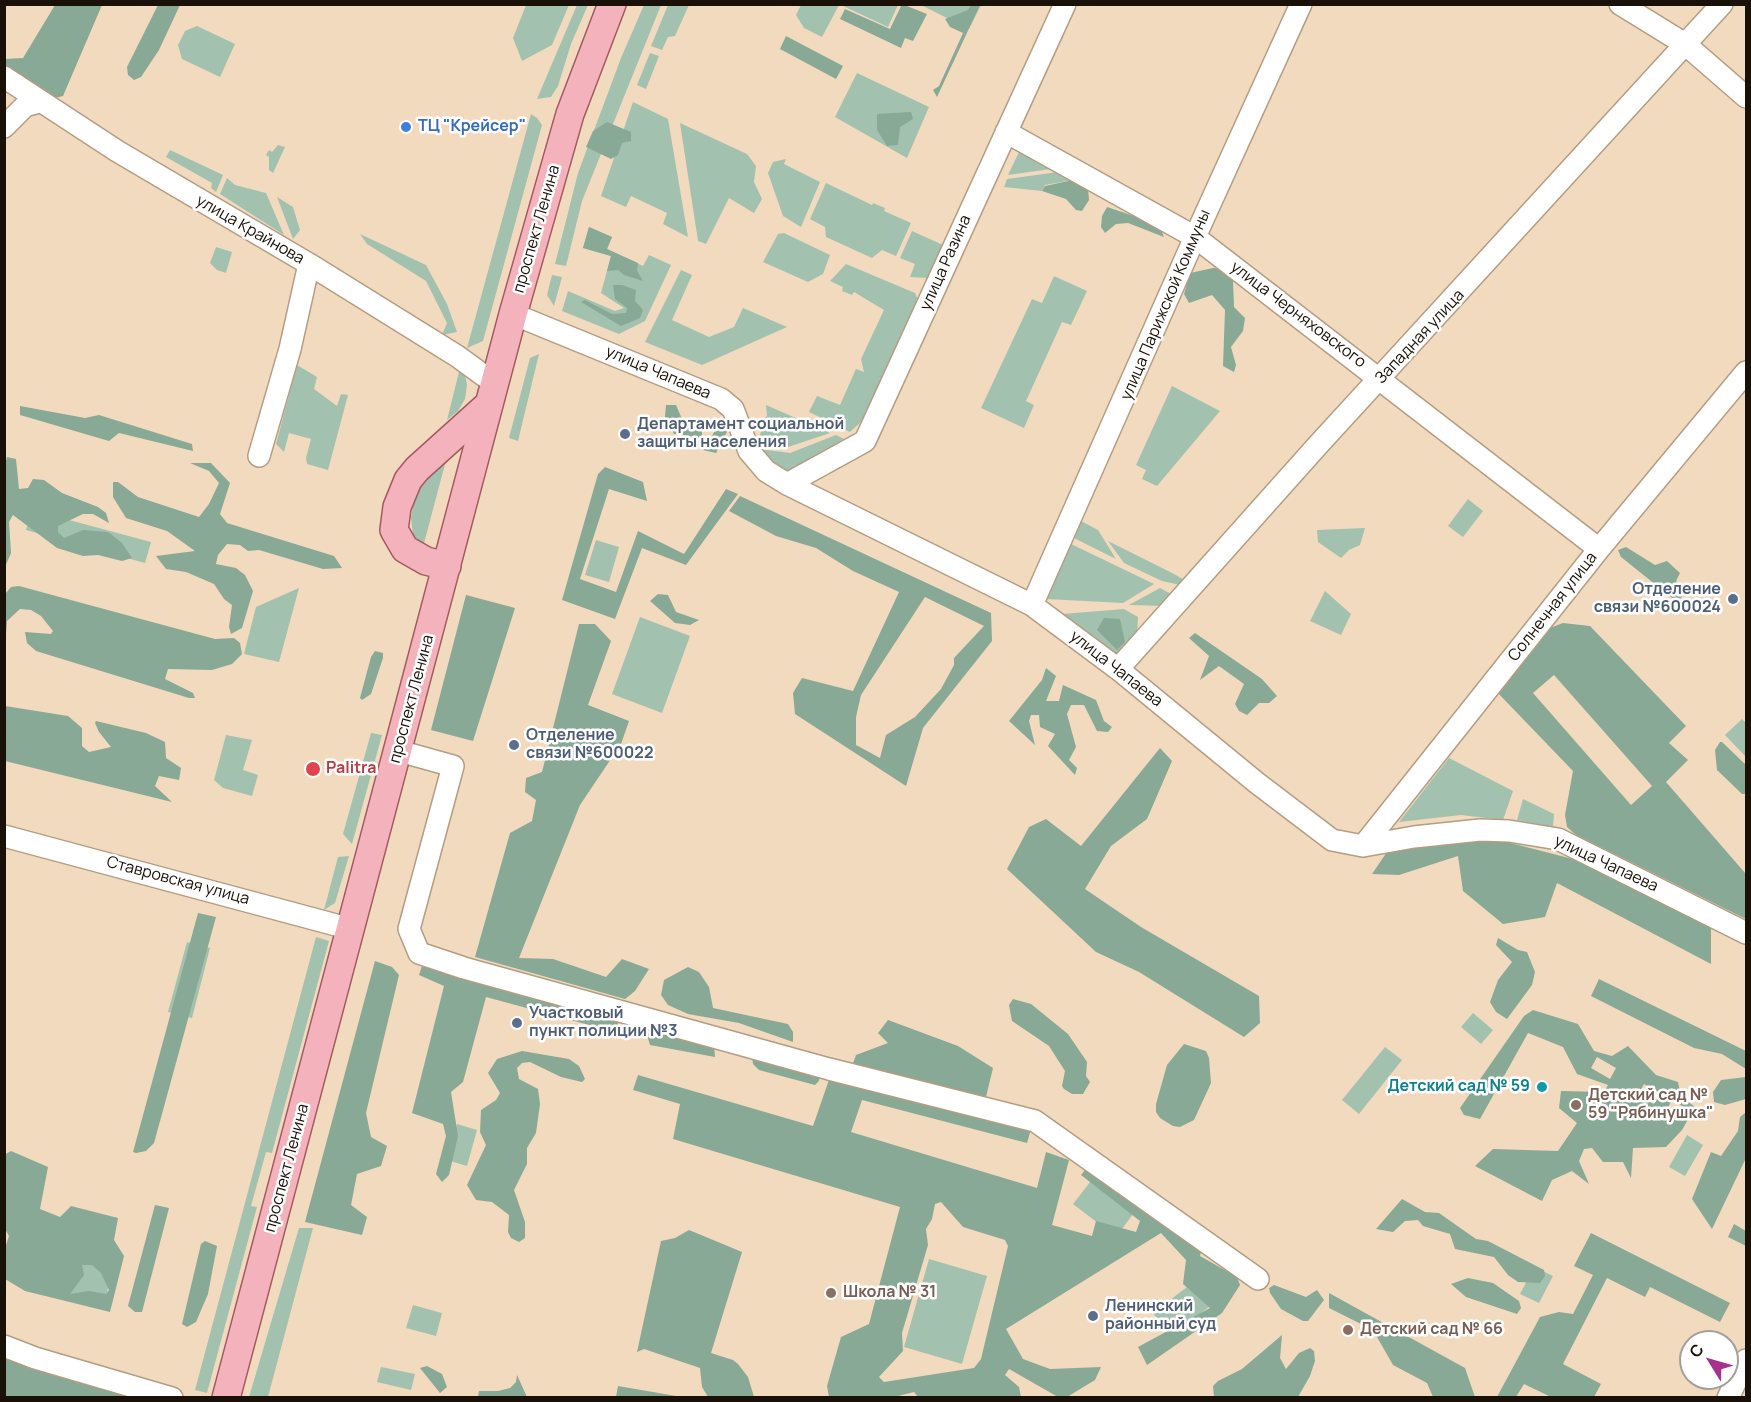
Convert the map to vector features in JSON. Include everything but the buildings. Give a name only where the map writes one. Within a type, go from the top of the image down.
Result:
[{"type":"main road","name":"проспект Ленина","points":[[226,1398],[513,314],[570,114],[612,4]]},
{"type":"main road","points":[[447,566],[426,561],[405,549],[394,530],[397,507],[408,480],[417,469],[491,394]]},
{"type":"street","name":"улица Разина","points":[[787,484],[865,441],[1065,4]]},
{"type":"street","name":"улица Парижской Коммуны","points":[[1032,606],[1301,4]]},
{"type":"street","points":[[1620,4],[1685,44],[1746,98]]},
{"type":"street","name":"Западная улица","points":[[1118,669],[1318,445],[1382,379],[1722,4]]},
{"type":"street","name":"улица Крайнова","points":[[4,77],[117,151],[309,264],[457,356],[491,394]]},
{"type":"street","points":[[4,127],[25,106],[39,102]]},
{"type":"street","name":"улица Черняховского","points":[[1006,132],[1195,237],[1382,379],[1599,549]]},
{"type":"street","points":[[260,456],[292,340],[309,264]]},
{"type":"street","name":"улица Чапаева","points":[[513,314],[631,360],[721,399],[733,409],[749,451],[766,471],[787,484],[1032,606],[1118,669],[1257,783],[1332,840],[1363,846],[1472,830],[1509,831],[1558,839],[1746,933]]},
{"type":"street","name":"Солнечная улица","points":[[1363,846],[1599,549],[1746,372]]},
{"type":"street","points":[[399,751],[453,766],[409,929],[419,953],[464,968],[829,1069],[1035,1121],[1258,1279]]},
{"type":"street","name":"Ставровская улица","points":[[4,836],[351,929]]},
{"type":"street","points":[[4,1346],[35,1358],[172,1398]]},
{"type":"street","points":[[1728,1398],[1746,1360]]},
{"type":"green space","points":[[898,4],[888,27],[841,5]]},
{"type":"green space","points":[[902,4],[927,14],[913,41],[905,38],[901,48],[840,19],[845,9],[890,29]]},
{"type":"green space","points":[[919,4],[981,5],[969,29]]},
{"type":"green space","points":[[55,5],[102,5],[63,96],[52,99],[5,77],[4,59],[23,58]]},
{"type":"green space","points":[[158,5],[180,5],[159,50],[141,77],[134,80],[128,75],[127,67]]},
{"type":"green space","points":[[526,5],[569,5],[552,45],[522,61],[513,38]]},
{"type":"green space","points":[[577,5],[588,5],[571,44],[558,86],[551,97],[537,99]]},
{"type":"green space","points":[[644,5],[661,5],[582,201],[566,266],[555,264],[578,173],[621,58]]},
{"type":"green space","points":[[668,5],[689,5],[675,36],[668,37],[662,50],[651,46]]},
{"type":"green space","points":[[801,5],[839,5],[822,37],[804,28],[796,15]]},
{"type":"green space","points":[[971,5],[980,5],[937,97],[933,90],[939,86],[963,33],[950,27],[945,19],[968,10]]},
{"type":"green space","points":[[197,26],[235,44],[220,77],[182,59],[178,45],[185,31]]},
{"type":"green space","points":[[786,36],[843,66],[836,79],[780,49]]},
{"type":"green space","points":[[650,53],[659,56],[646,89],[637,85]]},
{"type":"green space","points":[[857,73],[929,107],[907,158],[835,117]]},
{"type":"green space","points":[[633,102],[668,119],[688,237],[663,224],[667,213],[631,196],[626,207],[601,196]]},
{"type":"green space","points":[[911,112],[913,119],[900,127],[898,145],[887,146],[877,130],[877,114]]},
{"type":"green space","points":[[531,114],[542,125],[483,341],[467,348]]},
{"type":"green space","points":[[607,122],[631,132],[631,141],[622,143],[618,155],[611,159],[586,147],[593,131]]},
{"type":"green space","points":[[680,123],[747,154],[756,166],[754,182],[762,199],[754,213],[729,198],[706,244],[698,241]]},
{"type":"green space","points":[[278,145],[285,147],[273,173],[269,170],[269,157],[266,155],[269,150],[272,152]]},
{"type":"green space","points":[[170,150],[223,175],[216,192],[211,188],[212,183],[166,157]]},
{"type":"green space","points":[[1019,152],[1051,169],[1008,175]]},
{"type":"green space","points":[[786,159],[784,164],[820,182],[801,227],[783,216],[768,173],[773,162]]},
{"type":"green space","points":[[1058,172],[1073,180],[1045,185],[1042,191],[1004,187],[1007,179]]},
{"type":"green space","points":[[227,178],[235,185],[266,193],[284,235],[220,194]]},
{"type":"green space","points":[[1073,180],[1088,188],[1089,200],[1082,211],[1076,210],[1066,199],[1042,191],[1045,186]]},
{"type":"green space","points":[[826,183],[872,205],[873,203],[885,208],[884,211],[911,223],[896,256],[882,250],[872,258],[826,237],[825,227],[810,219]]},
{"type":"green space","points":[[277,197],[293,207],[300,230],[293,239]]},
{"type":"green space","points":[[1107,207],[1149,221],[1161,230],[1164,237],[1128,223],[1116,224],[1105,233],[1101,227],[1102,216]]},
{"type":"green space","points":[[589,227],[612,237],[607,249],[643,266],[649,255],[671,265],[645,321],[619,334],[562,311],[568,291],[615,311],[624,308],[601,293],[611,256],[583,248]]},
{"type":"green space","points":[[589,227],[612,237],[607,249],[638,263],[637,271],[643,281],[624,275],[618,270],[607,271],[611,256],[583,248]]},
{"type":"green space","points":[[912,231],[943,245],[928,278],[910,277],[915,264],[900,258]]},
{"type":"green space","points":[[784,233],[830,255],[823,274],[808,282],[763,262],[778,234]]},
{"type":"green space","points":[[360,234],[426,265],[447,304],[457,332],[442,335],[447,323],[426,281],[367,244]]},
{"type":"green space","points":[[216,247],[232,252],[226,273],[217,270],[210,263]]},
{"type":"green space","points":[[846,264],[915,293],[918,300],[862,421],[850,432],[809,412],[817,396],[840,405],[856,369],[864,372],[861,359],[884,310],[854,292],[852,295],[842,291],[843,287],[830,281]]},
{"type":"green space","points":[[1213,268],[1223,269],[1233,281],[1234,307],[1245,318],[1243,331],[1231,347],[1236,365],[1234,372],[1223,366],[1225,310],[1212,295],[1189,303],[1184,294],[1190,273]]},
{"type":"green space","points":[[681,270],[692,275],[672,320],[709,337],[734,327],[743,308],[787,327],[702,365],[645,342]]},
{"type":"green space","points":[[552,275],[562,277],[554,306],[547,295]]},
{"type":"green space","points":[[1054,276],[1087,291],[1071,325],[1062,322],[1026,401],[1034,405],[1024,428],[981,408],[1032,299],[1042,303]]},
{"type":"green space","points":[[613,285],[622,285],[636,290],[635,301],[643,310],[640,318],[621,326],[581,302],[585,300],[612,314],[626,313],[627,308],[615,299]]},
{"type":"green space","points":[[539,354],[518,441],[509,438],[530,358]]},
{"type":"green space","points":[[297,365],[317,377],[314,389],[337,406],[341,394],[348,395],[328,470],[307,464],[306,458],[311,439],[289,433],[284,452],[276,444]]},
{"type":"green space","points":[[460,368],[465,374],[467,385],[465,399],[458,411],[447,420]]},
{"type":"green space","points":[[1172,386],[1220,411],[1157,486],[1142,479],[1146,470],[1136,465]]},
{"type":"green space","points":[[666,405],[676,405],[682,419],[702,421],[702,438],[674,434],[665,417]]},
{"type":"green space","points":[[766,405],[830,433],[785,448],[758,440],[767,415]]},
{"type":"green space","points":[[20,406],[85,418],[99,415],[192,444],[193,451],[119,433],[109,441],[20,415]]},
{"type":"green space","points":[[718,426],[728,430],[716,453],[703,450]]},
{"type":"green space","points":[[836,435],[844,439],[803,466],[790,471],[775,470],[759,449],[790,453]]},
{"type":"green space","points":[[448,453],[423,547],[413,535],[411,518],[415,495],[426,477]]},
{"type":"green space","points":[[7,457],[16,459],[19,489],[28,488],[33,479],[44,480],[62,493],[98,507],[106,513],[109,523],[93,514],[83,514],[58,526],[58,532],[64,538],[83,530],[108,532],[122,543],[132,558],[122,561],[98,555],[83,556],[57,548],[13,515],[9,522],[11,553],[5,567],[4,469]]},
{"type":"green space","points":[[190,463],[211,463],[230,483],[220,514],[227,523],[334,556],[342,568],[323,569],[259,550],[248,551],[240,545],[227,544],[218,555],[216,564],[236,568],[245,575],[253,591],[242,628],[231,634],[229,627],[232,605],[224,599],[214,584],[186,572],[166,569],[156,556],[195,551],[167,531],[126,518],[113,497],[113,482],[118,482],[138,497],[199,517],[209,504],[219,483],[209,471]]},
{"type":"green space","points":[[605,467],[643,482],[647,501],[609,489],[580,579],[616,592],[638,531],[684,554],[726,489],[738,494],[686,565],[642,548],[615,619],[562,600],[598,474]]},
{"type":"green space","points":[[740,496],[991,613],[992,641],[923,728],[906,786],[795,714],[793,693],[802,678],[853,691],[899,592],[853,571],[816,548],[776,536],[729,511]],"holes":[[[925,597],[984,626],[954,658],[954,665],[941,689],[915,717],[886,735],[880,758],[856,745],[856,717],[861,695]]]},
{"type":"green space","points":[[1468,499],[1483,511],[1463,537],[1448,526]]},
{"type":"green space","points":[[32,510],[151,542],[145,563],[26,530]]},
{"type":"green space","points":[[1081,521],[1098,530],[1116,559],[1074,538]]},
{"type":"green space","points":[[1365,528],[1360,545],[1349,550],[1341,558],[1318,542],[1317,530]]},
{"type":"green space","points":[[596,540],[619,547],[609,582],[585,575]]},
{"type":"green space","points":[[1108,541],[1186,581],[1185,586],[1162,581],[1124,563]]},
{"type":"green space","points":[[1069,543],[1154,584],[1123,603],[1046,599]]},
{"type":"green space","points":[[1626,547],[1655,565],[1667,561],[1680,573],[1676,581],[1685,593],[1679,600],[1676,601],[1621,557],[1618,550]]},
{"type":"green space","points":[[19,586],[215,639],[234,638],[240,643],[242,654],[232,664],[212,670],[168,669],[165,679],[193,693],[195,698],[189,698],[36,651],[27,643],[25,632],[51,634],[53,631],[41,616],[31,610],[20,609],[7,621],[5,646],[5,594],[11,587]]},
{"type":"green space","points":[[299,588],[279,662],[244,654],[256,607]]},
{"type":"green space","points":[[1160,588],[1173,595],[1166,606],[1129,605]]},
{"type":"green space","points":[[1325,591],[1351,614],[1341,635],[1310,621]]},
{"type":"green space","points":[[658,594],[668,595],[676,612],[699,620],[690,625],[675,623],[650,601]]},
{"type":"green space","points":[[466,595],[515,608],[473,741],[431,730]]},
{"type":"green space","points":[[1124,609],[1138,617],[1137,637],[1121,658],[1062,614]]},
{"type":"green space","points":[[640,617],[690,636],[662,713],[612,694]]},
{"type":"green space","points":[[1104,618],[1120,619],[1125,642],[1117,650],[1097,630]]},
{"type":"green space","points":[[1563,623],[1590,626],[1686,726],[1669,743],[1688,760],[1666,782],[1746,874],[1746,919],[1576,835],[1567,827],[1565,815],[1573,771],[1496,691],[1539,632]],"holes":[[[1554,675],[1652,786],[1631,805],[1533,693]]]},
{"type":"green space","points":[[579,624],[595,624],[611,641],[588,705],[629,721],[621,744],[580,805],[519,958],[553,959],[606,977],[622,959],[649,969],[635,991],[625,999],[475,957],[510,833],[532,821],[536,800],[525,792],[526,778],[542,772]]},
{"type":"green space","points":[[1195,633],[1262,679],[1277,696],[1269,703],[1259,703],[1247,715],[1239,711],[1235,704],[1244,684],[1219,666],[1200,680],[1209,656],[1189,638]]},
{"type":"green space","points":[[375,651],[383,653],[383,658],[371,694],[362,700],[360,698],[371,657]]},
{"type":"green space","points":[[1046,668],[1056,676],[1046,701],[1059,701],[1063,685],[1096,700],[1104,721],[1112,727],[1108,732],[1097,731],[1084,705],[1071,705],[1067,714],[1076,747],[1069,760],[1077,768],[1075,775],[1048,746],[1055,734],[1040,727],[1039,715],[1031,715],[1029,721],[1035,745],[1009,721],[1042,680]]},
{"type":"green space","points":[[5,706],[68,716],[82,728],[82,746],[89,752],[111,747],[99,732],[96,721],[146,733],[165,742],[166,758],[181,768],[179,780],[159,776],[155,786],[172,802],[5,761]]},
{"type":"green space","points":[[1742,719],[1746,723],[1746,757],[1725,735]]},
{"type":"green space","points":[[371,733],[382,735],[352,844],[343,834]]},
{"type":"green space","points":[[226,735],[252,740],[243,770],[258,775],[252,796],[223,788],[214,780]]},
{"type":"green space","points":[[1720,742],[1746,765],[1746,794],[1742,794],[1717,770],[1715,750]]},
{"type":"green space","points":[[1160,748],[1172,761],[1147,819],[1111,846],[1085,889],[1141,927],[1259,996],[1260,1023],[1244,1037],[1139,972],[1096,952],[1007,869],[1029,827],[1046,819],[1081,846]]},
{"type":"green space","points":[[1449,758],[1513,791],[1503,820],[1461,815],[1399,822]]},
{"type":"green space","points":[[1523,799],[1554,814],[1553,827],[1517,820]]},
{"type":"green space","points":[[1495,839],[1600,866],[1711,924],[1711,964],[1557,883],[1545,917],[1503,924],[1463,891],[1458,856],[1399,875],[1372,874],[1389,849],[1429,842]]},
{"type":"green space","points":[[349,856],[335,903],[324,910],[338,857]]},
{"type":"green space","points":[[198,913],[216,917],[154,1143],[146,1151],[136,1153],[133,1152]]},
{"type":"green space","points":[[316,937],[329,941],[272,1153],[266,1152],[251,1206],[257,1207],[207,1393],[195,1390]]},
{"type":"green space","points":[[1498,938],[1518,950],[1527,952],[1535,972],[1532,985],[1507,1019],[1496,1012],[1490,1002],[1498,980],[1512,962],[1496,945]]},
{"type":"green space","points":[[187,942],[210,948],[192,1018],[168,1012]]},
{"type":"green space","points":[[424,960],[620,1018],[615,1032],[486,997],[463,1082],[451,1092],[458,1136],[449,1175],[442,1182],[436,1174],[446,1136],[443,1124],[412,1113],[444,986],[419,975]]},
{"type":"green space","points":[[375,961],[392,967],[399,975],[366,1113],[371,1137],[387,1146],[381,1166],[357,1174],[351,1205],[367,1217],[362,1235],[305,1222]]},
{"type":"green space","points":[[688,967],[699,972],[709,987],[713,1008],[788,1024],[793,1032],[793,1042],[739,1023],[688,1014],[668,1005],[661,995],[664,980]]},
{"type":"green space","points":[[1599,979],[1746,1051],[1746,1069],[1722,1054],[1694,1048],[1591,996]]},
{"type":"green space","points":[[1013,999],[1031,1004],[1068,1034],[1087,1062],[1086,1076],[1090,1082],[1083,1094],[1072,1094],[1064,1089],[1062,1086],[1065,1071],[1049,1046],[1012,1021],[1009,1005]]},
{"type":"green space","points":[[1533,1010],[1578,1024],[1594,1051],[1612,1056],[1628,1046],[1656,1075],[1678,1082],[1681,1096],[1695,1107],[1682,1130],[1666,1147],[1633,1148],[1631,1178],[1623,1162],[1603,1162],[1592,1148],[1584,1149],[1579,1161],[1589,1184],[1572,1171],[1552,1180],[1542,1201],[1475,1166],[1493,1149],[1558,1151],[1577,1123],[1559,1108],[1561,1091],[1604,1092],[1608,1085],[1577,1074],[1563,1047],[1528,1033],[1480,1119],[1464,1115],[1460,1108],[1524,1016]],"holes":[[[1597,1057],[1616,1068],[1610,1079],[1591,1068]],[[1644,1084],[1660,1093],[1654,1104],[1638,1095]],[[1672,1100],[1689,1110],[1683,1121],[1666,1111]]]},
{"type":"green space","points":[[1473,1013],[1493,1030],[1481,1044],[1461,1027]]},
{"type":"green space","points":[[888,1020],[958,1046],[993,1068],[985,1101],[852,1066],[856,1055],[888,1043],[878,1033]]},
{"type":"green space","points":[[653,1027],[714,1045],[715,1057],[650,1045],[647,1035]]},
{"type":"green space","points":[[1184,1044],[1206,1051],[1209,1058],[1211,1083],[1194,1120],[1180,1127],[1173,1126],[1160,1118],[1156,1112],[1156,1104],[1167,1065]]},
{"type":"green space","points":[[1385,1047],[1402,1060],[1359,1114],[1342,1100]]},
{"type":"green space","points":[[522,1051],[569,1059],[579,1066],[585,1079],[582,1082],[561,1077],[530,1062],[522,1063],[517,1068],[519,1079],[538,1089],[540,1104],[536,1133],[527,1148],[527,1164],[514,1190],[525,1222],[525,1238],[519,1242],[511,1238],[508,1232],[509,1215],[492,1202],[476,1200],[467,1185],[486,1145],[480,1132],[481,1110],[496,1100],[500,1093],[488,1073],[497,1059]]},
{"type":"green space","points":[[752,1057],[820,1073],[819,1081],[815,1085],[759,1070],[753,1064]]},
{"type":"green space","points":[[831,1074],[1032,1126],[1027,1143],[862,1100],[851,1132],[1037,1188],[1046,1152],[1069,1160],[1052,1225],[1092,1236],[1096,1221],[1136,1232],[1140,1221],[1081,1175],[1089,1165],[1203,1244],[1200,1256],[1237,1277],[1240,1285],[1222,1313],[1147,1365],[1138,1347],[1210,1308],[1183,1284],[1186,1260],[1161,1233],[1006,1329],[1023,1359],[1050,1369],[1101,1367],[1095,1380],[1067,1397],[1058,1397],[1009,1369],[1005,1375],[1019,1387],[1021,1397],[918,1397],[914,1392],[894,1397],[829,1397],[827,1386],[841,1337],[869,1324],[900,1207],[673,1139],[680,1104],[633,1090],[638,1075],[813,1126]],"holes":[[[941,1202],[963,1227],[1005,1240],[1008,1246],[981,1359],[974,1368],[884,1382],[879,1377],[903,1351],[902,1333],[928,1245],[926,1229],[932,1219],[935,1204]]]},
{"type":"green space","points":[[1746,1077],[1746,1099],[1725,1105],[1714,1102],[1713,1092],[1721,1080]]},
{"type":"green space","points":[[1746,1112],[1746,1158],[1712,1229],[1692,1199],[1711,1152],[1721,1156],[1738,1131],[1740,1117]]},
{"type":"green space","points":[[457,1124],[477,1130],[467,1166],[447,1160]]},
{"type":"green space","points":[[1687,1135],[1703,1145],[1685,1176],[1669,1167]]},
{"type":"green space","points":[[11,1151],[48,1167],[40,1209],[60,1217],[71,1206],[118,1218],[114,1240],[124,1256],[110,1312],[25,1291],[5,1279],[5,1248],[9,1236],[5,1229],[4,1155]],"holes":[[[82,1265],[92,1265],[101,1273],[109,1290],[106,1294],[89,1291],[70,1294],[84,1275]]]},
{"type":"green space","points":[[1094,1177],[1136,1210],[1116,1237],[1073,1204]]},
{"type":"green space","points":[[1402,1199],[1425,1212],[1439,1213],[1476,1239],[1488,1241],[1544,1270],[1545,1276],[1540,1283],[1518,1282],[1508,1275],[1494,1257],[1455,1249],[1450,1234],[1423,1226],[1418,1220],[1405,1221],[1393,1232],[1376,1229]]},
{"type":"green space","points":[[155,1205],[169,1208],[142,1312],[135,1312],[128,1306]]},
{"type":"green space","points":[[1734,1224],[1746,1231],[1746,1246],[1728,1237]]},
{"type":"green space","points":[[299,1228],[313,1228],[268,1397],[249,1397]]},
{"type":"green space","points":[[689,1230],[742,1252],[711,1353],[733,1360],[738,1364],[748,1377],[754,1397],[708,1397],[702,1387],[700,1368],[644,1349],[637,1352],[661,1241],[675,1238]]},
{"type":"green space","points":[[1591,1233],[1730,1303],[1720,1322],[1650,1287],[1645,1297],[1607,1278],[1563,1364],[1601,1384],[1594,1397],[1551,1397],[1524,1384],[1516,1397],[1497,1397],[1540,1317],[1559,1312],[1573,1314],[1593,1275],[1574,1266]]},
{"type":"green space","points":[[205,1241],[217,1246],[208,1294],[196,1322],[187,1327],[182,1324],[201,1244]]},
{"type":"green space","points":[[77,1243],[118,1253],[104,1303],[64,1292]]},
{"type":"green space","points":[[929,1259],[987,1276],[962,1364],[904,1347]]},
{"type":"green space","points":[[1534,1267],[1553,1276],[1539,1303],[1520,1294]]},
{"type":"green space","points":[[1204,1274],[1222,1297],[1171,1336],[1153,1313]]},
{"type":"green space","points":[[1468,1278],[1493,1283],[1519,1301],[1521,1308],[1517,1314],[1466,1297],[1451,1284]]},
{"type":"green space","points":[[1274,1285],[1306,1297],[1317,1290],[1324,1300],[1308,1321],[1303,1321],[1281,1309],[1270,1293],[1269,1288]]},
{"type":"green space","points":[[1329,1293],[1465,1368],[1475,1397],[1433,1397],[1427,1383],[1393,1365],[1373,1330],[1329,1308]]},
{"type":"green space","points":[[413,1305],[442,1313],[436,1336],[406,1328]]},
{"type":"green space","points":[[1282,1335],[1280,1358],[1286,1369],[1299,1353],[1310,1348],[1314,1351],[1315,1361],[1310,1376],[1298,1397],[1214,1397],[1213,1386],[1218,1381],[1242,1369]]},
{"type":"green space","points":[[5,1358],[145,1397],[5,1397]]},
{"type":"green space","points":[[427,1366],[442,1374],[447,1387],[440,1393],[420,1368]]},
{"type":"green space","points":[[381,1367],[415,1374],[411,1390],[377,1382]]},
{"type":"green space","points":[[517,1375],[527,1397],[478,1397],[479,1391],[498,1391],[510,1388],[516,1382]]},
{"type":"green space","points":[[618,1386],[682,1397],[616,1397]]},
{"type":"place","name":"ТЦ \"Крейсер\"","points":[[406,127]]},
{"type":"place","name":"Департамент социальной защиты населения","points":[[625,434]]},
{"type":"place","name":"Отделение связи №600024","points":[[1733,599]]},
{"type":"place","name":"Отделение связи №600022","points":[[514,745]]},
{"type":"place","name":"Palitra","points":[[313,769]]},
{"type":"place","name":"Участковый пункт полиции №3","points":[[517,1023]]},
{"type":"place","name":"Детский сад № 59","points":[[1542,1087]]},
{"type":"place","name":"Детский сад № 59 \"Рябинушка\"","points":[[1576,1105]]},
{"type":"place","name":"Школа № 31","points":[[831,1293]]},
{"type":"place","name":"Ленинский районный суд","points":[[1093,1316]]},
{"type":"place","name":"Детский сад № 66","points":[[1348,1330]]}]
